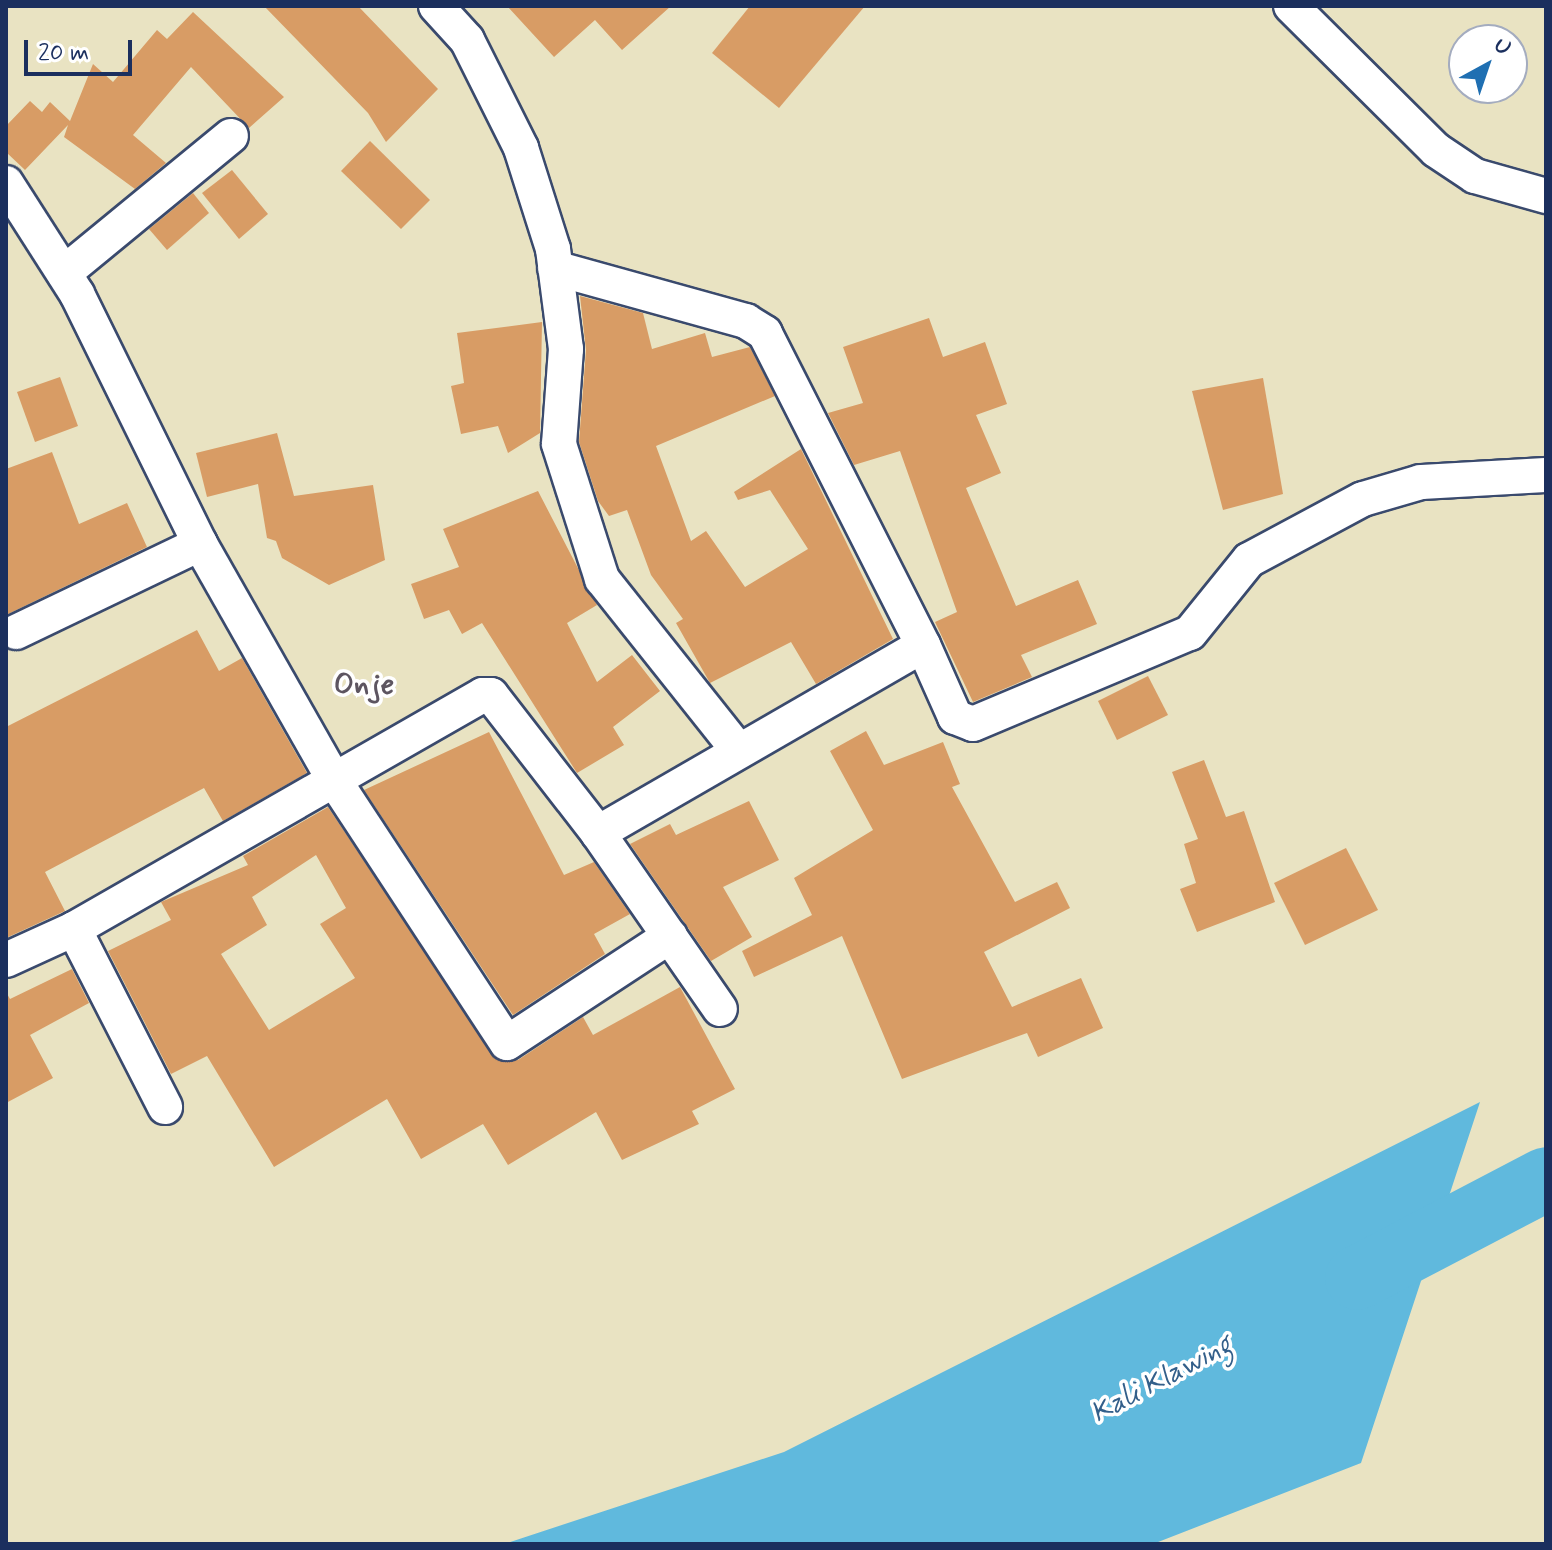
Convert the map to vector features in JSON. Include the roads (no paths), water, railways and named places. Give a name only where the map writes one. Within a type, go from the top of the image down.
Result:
[{"type":"street","points":[[436,6],[467,40],[521,148],[555,268],[566,349],[559,444],[576,514],[602,579],[737,749]]},
{"type":"street","points":[[1291,6],[1436,150],[1475,176],[1546,196]]},
{"type":"street","points":[[64,273],[231,136]]},
{"type":"street","points":[[6,183],[64,273],[200,544],[336,783],[507,1043],[670,936]]},
{"type":"street","points":[[555,268],[712,310],[765,333],[923,645],[955,717],[973,724],[1190,633],[1249,560],[1363,499],[1421,482],[1546,475]]},
{"type":"street","points":[[16,632],[200,544]]},
{"type":"street","points":[[598,833],[737,749],[923,645]]},
{"type":"street","points":[[6,960],[74,929],[491,695],[598,833],[720,1009]]},
{"type":"street","points":[[74,929],[165,1107]]},
{"type":"water","points":[[1480,1102],[1361,1463],[1153,1544],[504,1544],[784,1452]]},
{"type":"waterway","name":"Kali Klawing","points":[[1357,1278],[1546,1179]]},
{"type":"district","name":"Onje","points":[[364,685]]}]
